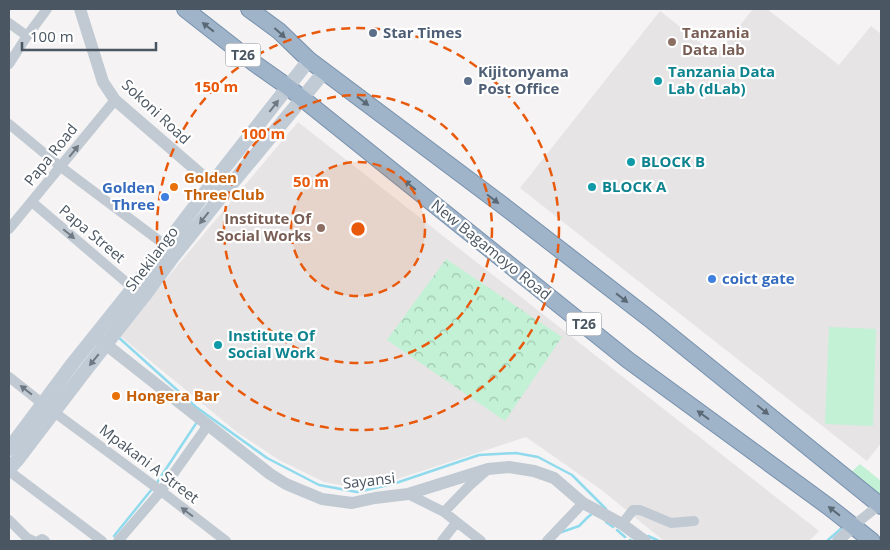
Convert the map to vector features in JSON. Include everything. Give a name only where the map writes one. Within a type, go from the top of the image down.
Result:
[{"type":"highway","name":"New Bagamoyo Road","points":[[185,9],[254,64],[302,99],[628,360],[872,541]]},
{"type":"highway","name":"T26","points":[[249,9],[279,31],[308,60],[501,204],[651,320],[881,506]]},
{"type":"main road","name":"Shekilango","points":[[101,340],[133,288],[308,60]]},
{"type":"main road","name":"Shekilango","points":[[9,449],[48,408],[101,340],[324,72]]},
{"type":"main road","name":"Shekilango","points":[[9,470],[18,459],[48,408]]},
{"type":"street","points":[[9,64],[26,36],[47,9]]},
{"type":"street","name":"Sokoni Road","points":[[80,9],[102,82],[115,100],[211,184],[224,193]]},
{"type":"street","points":[[9,23],[26,36]]},
{"type":"street","name":"Papa Road","points":[[9,229],[115,100]]},
{"type":"street","points":[[9,124],[60,167],[165,245]]},
{"type":"street","name":"Papa Street","points":[[32,202],[133,288]]},
{"type":"street","name":"Sayansi","points":[[101,340],[270,474],[286,484],[322,499],[352,503],[408,494],[488,468],[509,467],[534,471],[554,478],[583,503],[622,524],[645,541]]},
{"type":"street","name":"Mpakani A Street","points":[[9,377],[226,541]]},
{"type":"street","points":[[118,541],[161,492],[208,425]]},
{"type":"street","points":[[444,512],[488,468]]},
{"type":"street","points":[[9,470],[102,541]]},
{"type":"street","points":[[408,494],[444,512],[481,541]]},
{"type":"street","points":[[547,541],[583,503]]},
{"type":"street","points":[[838,541],[853,526],[881,506]]},
{"type":"street","points":[[622,524],[633,510],[640,510],[671,523],[694,521]]},
{"type":"street","points":[[9,520],[27,538],[34,541]]},
{"type":"street","points":[[442,541],[456,523]]},
{"type":"street","points":[[39,541],[42,539],[45,541]]},
{"type":"shaded area","points":[[753,9],[767,9],[839,65],[871,26],[881,34],[881,443],[867,461],[520,188],[660,11],[716,55]]},
{"type":"shaded area","name":"Institute Of Social Works","points":[[298,122],[819,531],[809,541],[664,541],[603,491],[526,437],[385,483],[356,488],[324,482],[279,460],[238,433],[119,335]]},
{"type":"green space","points":[[446,259],[562,337],[505,421],[387,340]]},
{"type":"green space","points":[[829,327],[876,329],[873,426],[825,424]]},
{"type":"green space","points":[[860,464],[881,481],[881,495],[850,473]]},
{"type":"waterway","points":[[117,336],[196,407],[267,458],[319,485],[357,492],[393,484],[479,455],[516,453],[538,457],[572,475],[606,509]]},
{"type":"waterway","points":[[156,484],[197,422]]},
{"type":"waterway","points":[[114,536],[152,489]]},
{"type":"waterway","points":[[559,533],[579,526],[593,513]]},
{"type":"waterway","points":[[606,522],[613,527]]},
{"type":"waterway","points":[[827,541],[844,526]]},
{"type":"waterway","points":[[617,530],[625,537]]},
{"type":"waterway","points":[[648,536],[659,541]]},
{"type":"place","name":"Star Times","points":[[373,33]]},
{"type":"place","name":"Tanzania Data lab","points":[[672,42]]},
{"type":"place","name":"Kijitonyama Post Office","points":[[468,81]]},
{"type":"place","name":"Tanzania Data Lab (dLab)","points":[[658,81]]},
{"type":"place","name":"BLOCK B","points":[[631,162]]},
{"type":"place","name":"Golden Three Club","points":[[174,187]]},
{"type":"place","name":"BLOCK A","points":[[592,187]]},
{"type":"place","name":"Golden Three","points":[[165,197]]},
{"type":"place","name":"Institute Of Social Works","points":[[321,228]]},
{"type":"place","name":"coict gate","points":[[712,279]]},
{"type":"place","name":"Institute Of Social Work","points":[[218,345]]},
{"type":"place","name":"Hongera Bar","points":[[116,396]]}]
